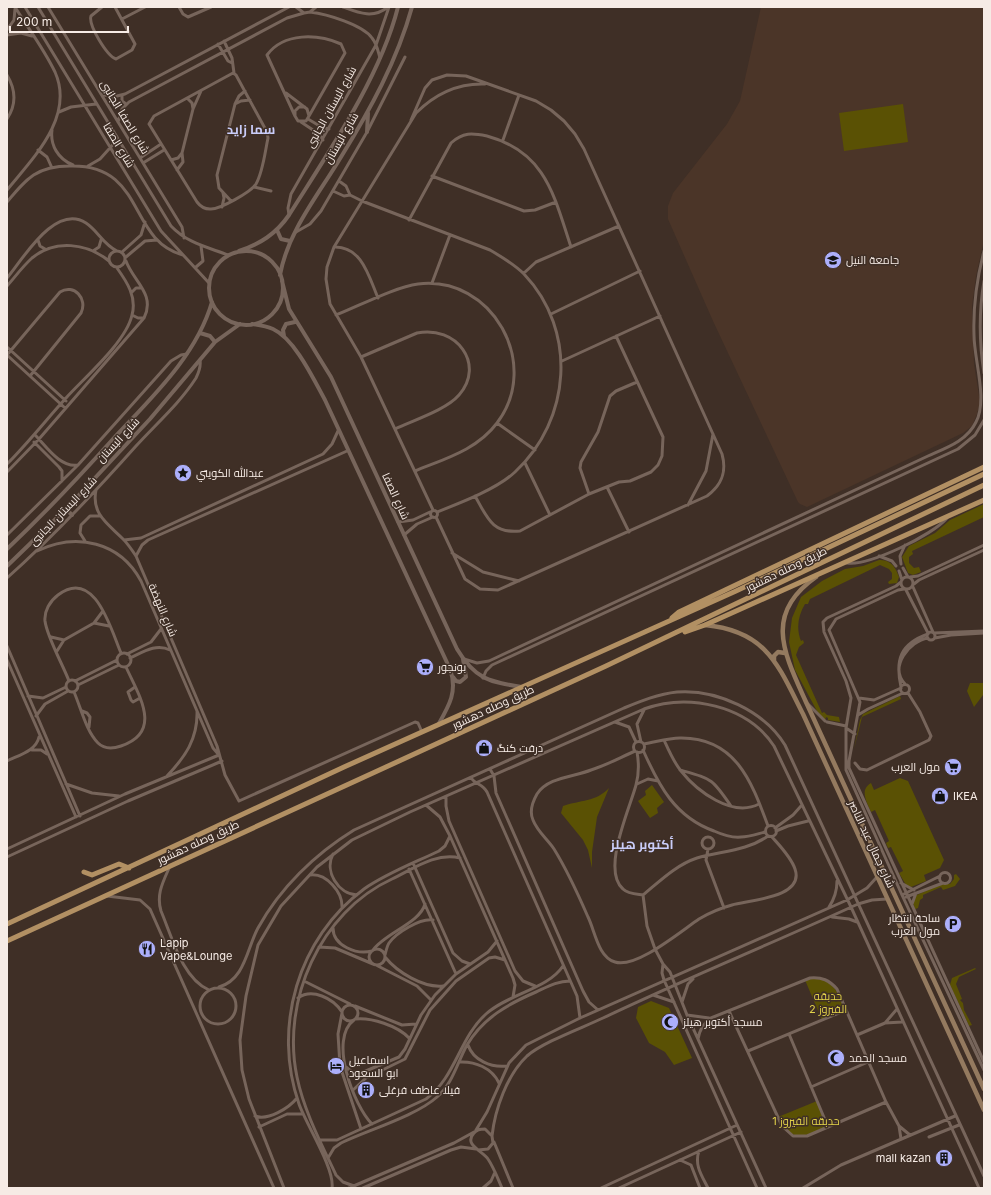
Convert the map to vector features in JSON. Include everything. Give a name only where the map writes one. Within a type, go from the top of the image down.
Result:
[{"type":"main road","points":[[669,622],[679,612],[984,467]]},
{"type":"main road","name":"طريق وصله دهشور","points":[[7,924],[337,770],[669,622],[984,474]]},
{"type":"main road","name":"طريق وصله دهشور","points":[[7,941],[672,635],[984,485]]},
{"type":"main road","points":[[672,635],[705,625],[984,500]]},
{"type":"main road","name":"شارع جمال عبد الناصر","points":[[822,573],[800,589],[790,604],[783,626],[782,637],[785,653],[806,702],[984,1089]]},
{"type":"main road","name":"شارع جمال عبد الناصر","points":[[705,625],[738,630],[758,643],[774,661],[803,714],[984,1110]]},
{"type":"main road","points":[[774,661],[776,654],[780,651],[785,653]]},
{"type":"main road","points":[[84,872],[92,875],[119,864],[129,868]]},
{"type":"main road","points":[[943,1021],[948,1021],[951,1017]]},
{"type":"main road","points":[[951,1039],[953,1034],[959,1033]]},
{"type":"street","points":[[7,30],[14,20],[14,7]]},
{"type":"street","points":[[7,190],[38,150],[52,128],[59,112],[59,88],[50,64],[14,7]]},
{"type":"street","name":"شارع الصفا","points":[[25,7],[161,231],[196,267],[209,283]]},
{"type":"street","name":"شارع الصفا","points":[[38,7],[161,212],[171,226],[184,238],[201,246],[228,255]]},
{"type":"street","name":"شارع الصفا الجانبى","points":[[48,7],[182,227],[184,238]]},
{"type":"street","points":[[102,7],[90,16],[90,24],[110,55],[116,59],[132,50],[136,44],[115,7]]},
{"type":"street","points":[[122,19],[145,7]]},
{"type":"street","points":[[179,7],[183,14],[188,17],[211,7]]},
{"type":"street","points":[[101,94],[113,97],[122,96],[289,7]]},
{"type":"street","points":[[296,7],[304,13]]},
{"type":"street","points":[[310,12],[316,7]]},
{"type":"street","points":[[344,7],[368,15],[377,13],[389,7]]},
{"type":"street","name":"شارع البستان الجانبى","points":[[289,216],[288,208],[291,194],[376,45],[389,7]]},
{"type":"street","name":"شارع البستان","points":[[239,251],[262,241],[277,230],[289,216],[352,112],[389,39],[398,7]]},
{"type":"street","name":"شارع البستان","points":[[280,275],[290,241],[368,110],[401,44],[412,7]]},
{"type":"street","points":[[118,122],[120,112],[126,104],[222,51],[287,18],[304,13],[310,12],[321,14],[362,28],[368,32],[376,45],[380,58]]},
{"type":"street","points":[[52,31],[60,26]]},
{"type":"street","points":[[7,35],[21,33],[33,37]]},
{"type":"street","points":[[301,122],[309,117],[344,56],[344,46],[331,40],[310,36],[288,41],[268,53],[267,59],[285,92],[295,116],[301,122],[319,134],[323,140]]},
{"type":"street","points":[[224,41],[233,59],[232,63],[234,73],[268,135],[258,178],[254,187],[222,207],[211,210],[201,206],[176,170],[150,127],[150,121],[154,116],[234,73]]},
{"type":"street","points":[[218,44],[228,61],[232,63]]},
{"type":"street","points":[[295,232],[314,220],[333,191],[367,132],[405,57]]},
{"type":"street","points":[[50,64],[57,60]]},
{"type":"street","points":[[7,75],[12,84],[15,98],[12,112],[7,119]]},
{"type":"street","points":[[457,75],[476,79],[487,84],[536,101],[551,110],[564,121],[575,134],[584,149],[640,271],[722,454],[725,464],[721,483],[715,490],[629,532],[498,590],[480,589],[465,579],[434,517],[430,516],[432,511],[415,471],[361,357],[336,315],[329,298],[326,280],[327,267],[334,247],[411,120],[425,88],[437,78],[457,75]]},
{"type":"street","points":[[411,120],[422,108],[441,94],[463,85],[487,84]]},
{"type":"street","points":[[171,160],[178,158],[182,152],[193,109],[201,91]]},
{"type":"street","points":[[231,201],[222,193],[217,182],[216,175],[235,104],[239,96],[245,91]]},
{"type":"street","points":[[285,92],[309,111],[309,117]]},
{"type":"street","points":[[502,140],[519,95]]},
{"type":"street","points":[[122,96],[122,101],[126,104]]},
{"type":"street","points":[[187,98],[192,103],[193,109]]},
{"type":"street","points":[[235,104],[241,101],[250,100]]},
{"type":"street","points":[[59,112],[71,107],[96,104]]},
{"type":"street","points":[[295,116],[297,109],[305,107]]},
{"type":"street","points":[[367,132],[368,110]]},
{"type":"street","points":[[309,117],[323,128],[329,129]]},
{"type":"street","points":[[52,128],[52,140],[56,152],[65,161],[77,166]]},
{"type":"street","points":[[409,220],[451,143],[457,137],[473,133],[502,140],[517,148],[530,158],[550,185],[571,247]]},
{"type":"street","points":[[86,167],[100,159],[118,139]]},
{"type":"street","points":[[140,158],[161,144]]},
{"type":"street","points":[[38,150],[47,158],[52,168]]},
{"type":"street","points":[[143,163],[164,150]]},
{"type":"street","points":[[176,170],[183,162],[182,152]]},
{"type":"street","points":[[7,202],[27,179],[38,171],[77,166],[108,173],[120,182],[157,240],[169,250],[184,255]]},
{"type":"street","points":[[432,176],[524,211],[535,210],[556,202]]},
{"type":"street","points":[[339,181],[346,186],[350,195]]},
{"type":"street","points":[[254,187],[271,191]]},
{"type":"street","points":[[128,193],[135,189]]},
{"type":"street","points":[[333,191],[344,196],[350,195],[409,220],[490,250],[508,260],[524,273],[540,292],[551,314],[558,337],[562,361],[562,380],[553,416],[535,450],[525,462],[513,474],[475,496],[437,512],[432,511],[413,520],[398,522]]},
{"type":"street","points":[[222,193],[222,207]]},
{"type":"street","points":[[7,278],[38,240],[56,223],[71,218],[84,221],[94,230],[101,240],[117,251],[122,252],[129,269],[148,300],[148,308],[144,318],[68,403],[39,439],[7,472]]},
{"type":"street","points":[[122,252],[141,235],[145,222]]},
{"type":"street","points":[[524,273],[536,262],[619,226]]},
{"type":"street","points":[[277,230],[281,239],[290,241]]},
{"type":"street","points":[[432,283],[450,235]]},
{"type":"street","points":[[38,240],[40,246],[45,250]]},
{"type":"street","points":[[93,251],[99,247],[101,240]]},
{"type":"street","points":[[117,268],[123,266],[126,259],[145,241],[157,240]]},
{"type":"street","points":[[7,286],[30,260],[45,250],[59,246],[73,246],[93,251],[109,261],[113,267],[117,268],[132,292],[134,303],[132,315],[124,333],[64,399],[35,435],[7,464]]},
{"type":"street","points":[[196,267],[203,261],[201,246]]},
{"type":"street","points":[[334,247],[347,248],[358,255],[378,298]]},
{"type":"street","points":[[252,324],[263,320],[272,314],[279,304],[282,293],[282,281],[276,266],[264,256],[249,250],[239,251],[228,255],[215,267],[209,283],[212,302],[218,313],[228,321],[240,324],[252,324],[274,330],[284,336],[310,373],[453,677],[456,681],[460,682],[466,677],[463,658],[480,663],[496,658],[928,456],[957,442],[965,436],[977,422],[981,404],[974,335],[975,300],[984,251]]},
{"type":"street","points":[[109,261],[110,255],[117,251]]},
{"type":"street","points":[[551,314],[640,271]]},
{"type":"street","name":"شارع الصفا","points":[[282,281],[289,309],[295,322],[330,377],[463,658],[472,670],[483,678],[498,684],[522,687]]},
{"type":"street","points":[[984,281],[980,342],[984,373]]},
{"type":"street","points":[[336,315],[405,286],[432,283],[455,288],[480,300],[492,312],[507,335],[514,361],[515,374],[510,401],[498,423],[488,434],[466,450],[415,471]]},
{"type":"street","points":[[132,292],[136,288],[142,288]]},
{"type":"street","points":[[30,376],[81,313],[84,305],[83,300],[77,292],[67,290],[60,292],[7,355],[65,408]]},
{"type":"street","name":"شارع البستان","points":[[7,549],[69,487],[152,396],[187,354],[200,333],[212,302]]},
{"type":"street","points":[[132,315],[138,318],[144,318]]},
{"type":"street","points":[[562,361],[660,316]]},
{"type":"street","points":[[284,336],[284,327],[289,323],[295,322]]},
{"type":"street","name":"شارع البستان","points":[[7,566],[66,509],[150,419],[214,342],[240,324]]},
{"type":"street","points":[[361,357],[417,332],[427,331],[446,334],[461,347],[466,356],[468,375],[465,385],[457,397],[445,406],[395,429]]},
{"type":"street","points":[[200,333],[210,336],[214,342]]},
{"type":"street","points":[[475,496],[489,521],[503,531],[520,531],[589,494],[651,472],[658,465],[664,447],[663,437],[616,336]]},
{"type":"street","points":[[7,347],[68,403]]},
{"type":"street","name":"شارع البستان الجانبى","points":[[7,535],[78,465],[171,361],[181,355],[187,354]]},
{"type":"street","name":"شارع البستان الجانبى","points":[[7,578],[37,551],[96,490],[174,404],[196,378],[200,369],[200,359]]},
{"type":"street","points":[[589,494],[580,468],[581,462],[598,432],[610,396],[616,391],[637,382]]},
{"type":"street","points":[[483,678],[487,669],[498,662],[941,458],[967,444],[975,435],[984,420]]},
{"type":"street","points":[[498,423],[535,450]]},
{"type":"street","points":[[124,540],[141,538],[323,454],[332,444],[338,431]]},
{"type":"street","points":[[687,505],[706,471],[713,434]]},
{"type":"street","points":[[35,435],[63,463],[73,466],[78,465]]},
{"type":"street","points":[[31,439],[62,471],[62,481]]},
{"type":"street","points":[[136,556],[142,545],[148,540],[347,451]]},
{"type":"street","points":[[525,462],[550,515]]},
{"type":"street","points":[[290,469],[293,475]]},
{"type":"street","points":[[607,487],[629,532]]},
{"type":"street","points":[[85,541],[80,529],[83,521],[90,516],[99,516],[94,501],[96,490]]},
{"type":"street","points":[[238,493],[241,498]]},
{"type":"street","points":[[66,509],[72,515]]},
{"type":"street","points":[[404,535],[417,524],[434,517],[437,512]]},
{"type":"street","name":"شارع النهضة","points":[[99,516],[124,540],[136,556],[218,749],[219,755]]},
{"type":"street","points":[[845,562],[861,563],[879,556],[935,530],[949,516]]},
{"type":"street","points":[[141,538],[140,542],[142,545]]},
{"type":"street","name":"شارع النهضة","points":[[37,551],[64,542],[85,541],[104,546],[121,556],[133,568],[144,589],[170,651],[180,669],[213,748],[219,755]]},
{"type":"street","points":[[901,564],[900,556],[905,544]]},
{"type":"street","points":[[984,545],[918,576],[909,577],[901,581],[896,586],[828,618],[823,622],[824,632],[850,692],[851,704],[846,725],[846,770],[882,854],[984,1070]]},
{"type":"street","points":[[984,550],[919,580],[913,586],[878,599],[832,622],[829,630],[859,698],[860,706],[849,761],[850,771],[984,1062]]},
{"type":"street","points":[[452,552],[483,572],[519,581]]},
{"type":"street","points":[[879,556],[892,560],[896,566]]},
{"type":"street","points":[[903,568],[909,577],[934,632],[935,638]]},
{"type":"street","points":[[899,571],[901,581],[931,640],[951,635],[984,632]]},
{"type":"street","points":[[144,589],[149,587]]},
{"type":"street","points":[[28,696],[43,698],[66,687],[69,680],[46,623],[46,612],[53,599],[66,590],[75,588],[90,592],[96,598],[121,654]]},
{"type":"street","points":[[57,651],[64,640],[94,623],[103,611]]},
{"type":"street","points":[[828,618],[832,622]]},
{"type":"street","points":[[94,623],[109,626]]},
{"type":"street","points":[[121,654],[127,654],[151,642],[161,628]]},
{"type":"street","points":[[824,632],[829,630]]},
{"type":"street","points":[[855,763],[860,769],[867,770],[929,740],[931,736],[924,719],[908,693],[910,688],[905,684],[900,672],[900,663],[904,654],[915,642],[934,632],[984,632]]},
{"type":"street","points":[[903,693],[898,668],[902,654],[912,641],[928,635]]},
{"type":"street","points":[[51,637],[64,640]]},
{"type":"street","points":[[7,646],[80,816]]},
{"type":"street","points":[[130,658],[154,648],[161,647],[170,651]]},
{"type":"street","points":[[69,680],[75,681],[117,660],[121,654]]},
{"type":"street","points":[[126,667],[130,663],[130,658],[127,654]]},
{"type":"street","points":[[496,658],[498,662]]},
{"type":"street","points":[[7,660],[20,688],[39,737],[76,817]]},
{"type":"street","points":[[117,660],[119,665]]},
{"type":"street","points":[[119,665],[126,667],[145,712],[144,725],[138,736],[128,743],[113,748],[104,747],[96,740],[74,692],[78,689],[78,685],[119,665]]},
{"type":"street","points":[[180,669],[184,668]]},
{"type":"street","points":[[437,726],[452,699],[454,689],[453,677]]},
{"type":"street","points":[[75,681],[78,685]]},
{"type":"street","points":[[859,698],[874,700],[905,684]]},
{"type":"street","points":[[20,688],[24,687]]},
{"type":"street","points":[[66,687],[68,691]]},
{"type":"street","points":[[135,687],[128,692],[131,700],[133,702],[140,698]]},
{"type":"street","points":[[36,716],[45,704],[68,691],[74,692]]},
{"type":"street","points":[[220,987],[233,994],[236,1008],[230,1020],[222,1024],[209,1021],[201,1012],[201,1000],[209,990],[230,983],[238,975],[258,929],[279,896],[302,870],[331,845],[354,830],[376,818],[471,778],[600,718],[654,696],[678,692],[706,694],[737,704],[761,719],[776,731],[792,757],[854,896],[984,1176]]},
{"type":"street","points":[[858,715],[868,708],[903,693],[908,693]]},
{"type":"street","points":[[284,1188],[259,1127],[245,1084],[241,1057],[240,1032],[248,982],[260,941],[281,906],[310,875],[335,852],[362,834],[644,709],[678,702],[691,702],[719,707],[734,712],[762,731],[769,738],[782,760],[808,821],[858,922],[902,1022],[979,1188]]},
{"type":"street","points":[[806,702],[826,721],[846,725],[856,724]]},
{"type":"street","points":[[166,777],[183,758],[191,744],[196,726],[196,708]]},
{"type":"street","points":[[644,709],[638,724],[643,743],[643,750],[658,781],[673,804],[694,822],[710,830],[733,837],[742,837],[765,832]]},
{"type":"street","points":[[600,718],[604,726]]},
{"type":"street","points":[[7,849],[123,795],[219,755],[225,775],[239,801],[415,722],[418,723],[423,732]]},
{"type":"street","points":[[615,722],[629,727],[636,742],[634,747],[639,766],[637,784],[620,832],[615,861],[617,880],[622,888],[628,892],[643,895],[676,869],[696,858],[746,847],[770,836],[801,806]]},
{"type":"street","points":[[846,725],[855,734]]},
{"type":"street","points":[[7,761],[30,750],[37,744],[39,737]]},
{"type":"street","points":[[636,742],[643,743],[664,740],[691,739],[712,745],[724,751],[732,757],[747,776],[768,826],[771,826],[776,830]]},
{"type":"street","points":[[664,740],[672,758],[680,770],[706,794],[731,806],[741,808],[759,804]]},
{"type":"street","points":[[30,750],[41,750],[47,754]]},
{"type":"street","points":[[643,750],[636,751],[590,771],[546,784],[533,802],[533,820],[555,850],[606,957],[614,962],[630,962],[655,949],[706,915],[724,908],[782,893],[793,884],[795,869],[788,856],[765,832]]},
{"type":"street","points":[[782,760],[792,757]]},
{"type":"street","points":[[7,857],[128,801],[222,761]]},
{"type":"street","points":[[53,767],[57,765]]},
{"type":"street","points":[[490,769],[494,776],[496,793],[577,977],[587,998],[598,1010]]},
{"type":"street","points":[[680,770],[703,776],[710,780],[722,791],[731,806]]},
{"type":"street","points":[[471,778],[483,786],[487,792],[570,980],[578,1001],[580,1018]]},
{"type":"street","points":[[637,784],[648,779],[658,781]]},
{"type":"street","points":[[66,784],[92,793],[123,795],[128,801]]},
{"type":"street","points":[[446,797],[449,821],[515,971],[523,981],[535,986]]},
{"type":"street","points":[[426,805],[440,817],[450,836],[497,940],[514,982],[513,996]]},
{"type":"street","points":[[776,830],[808,821]]},
{"type":"street","points":[[765,832],[768,826]]},
{"type":"street","points":[[709,837],[710,830]]},
{"type":"street","points":[[332,1188],[330,1174],[303,1114],[290,1071],[288,1043],[289,1018],[293,996],[312,948],[326,927],[342,908],[357,895],[382,878],[440,851],[445,846],[450,836]]},
{"type":"street","points":[[709,837],[714,840],[714,844],[713,847],[708,849],[706,856],[724,908]]},
{"type":"street","points":[[708,849],[703,847],[702,843],[705,838],[709,837]]},
{"type":"street","points":[[335,852],[330,862],[332,877],[345,892],[357,895]]},
{"type":"street","points":[[882,854],[887,852]]},
{"type":"street","points":[[354,1186],[343,1182],[338,1178],[304,1104],[295,1066],[294,1027],[298,998],[319,947],[333,927],[348,910],[385,882],[415,868],[442,856],[460,858]]},
{"type":"street","points":[[413,863],[453,953],[462,961],[470,964]]},
{"type":"street","points":[[170,866],[159,891],[161,911],[187,972],[198,984],[209,990]]},
{"type":"street","points":[[408,866],[456,974]]},
{"type":"street","points":[[901,883],[915,891],[949,882],[951,877],[946,872],[915,891],[902,897]]},
{"type":"street","points":[[310,875],[317,875],[327,880],[340,898],[342,908]]},
{"type":"street","points":[[940,876],[943,883]]},
{"type":"street","points":[[502,1188],[489,1159],[477,1150],[471,1142],[471,1137],[487,1112],[507,1066],[517,1053],[526,1045],[580,1018],[664,980],[847,900],[868,888],[877,877]]},
{"type":"street","points":[[828,908],[834,900],[837,890],[837,879]]},
{"type":"street","points":[[912,906],[915,891]]},
{"type":"street","points":[[643,895],[647,926],[655,949],[663,964],[669,970],[676,985],[687,1015],[766,1188]]},
{"type":"street","points":[[107,896],[140,900],[150,909],[274,1188]]},
{"type":"street","points":[[513,1188],[492,1136],[496,1114],[508,1084],[517,1068],[531,1053],[653,995],[830,916],[858,904],[872,900],[887,899]]},
{"type":"street","points":[[374,964],[369,958],[372,951],[383,939],[418,915],[425,904]]},
{"type":"street","points":[[830,916],[858,922]]},
{"type":"street","points":[[374,964],[383,962],[391,940],[416,922],[426,919],[433,920]]},
{"type":"street","points":[[333,927],[335,937],[342,945],[359,952],[379,949],[397,969],[421,982],[443,986]]},
{"type":"street","points":[[346,1067],[352,1072],[361,1073],[393,1060],[404,1052],[416,1024],[431,1000],[456,974],[488,952],[497,940]]},
{"type":"street","points":[[319,947],[335,948],[374,964],[417,986],[431,1000]]},
{"type":"street","points":[[353,1090],[366,1078],[405,1059],[430,1010],[456,981],[488,958],[495,957],[505,960]]},
{"type":"street","points":[[663,964],[662,973],[664,980],[757,1188]]},
{"type":"street","points":[[320,1140],[337,1140],[420,1102],[432,1094],[446,1078],[463,1042],[474,1027],[494,1007],[513,996],[552,978],[563,966]]},
{"type":"street","points":[[682,1002],[688,984],[694,977]]},
{"type":"street","points":[[698,1039],[702,1026],[711,1018],[816,978],[822,978],[833,984],[846,1010],[886,1102],[899,1126],[901,1139]]},
{"type":"street","points":[[328,1158],[332,1151],[341,1143],[421,1108],[431,1102],[448,1085],[467,1045],[486,1021],[504,1007],[554,983],[570,980]]},
{"type":"street","points":[[304,981],[350,1004],[402,1025],[416,1024]]},
{"type":"street","points":[[298,998],[306,994],[314,994],[332,1001],[342,1012],[345,1019],[350,1021],[366,1018],[374,1020],[402,1032],[409,1038]]},
{"type":"street","points":[[653,995],[674,1002]]},
{"type":"street","points":[[350,1004],[345,1006],[342,1012],[337,1039],[340,1066],[361,1129]]},
{"type":"street","points":[[355,1006],[359,1012],[355,1020],[348,1025],[344,1035],[346,1067],[353,1090],[363,1113],[372,1124]]},
{"type":"street","points":[[236,1008],[243,1010]]},
{"type":"street","points":[[885,1023],[897,1009]]},
{"type":"street","points":[[748,1051],[846,1010]]},
{"type":"street","points":[[729,1011],[782,1126],[787,1132],[800,1138],[886,1102]]},
{"type":"street","points":[[197,1015],[201,1012]]},
{"type":"street","points":[[687,1015],[711,1018]]},
{"type":"street","points":[[857,1035],[885,1023],[902,1022]]},
{"type":"street","points":[[789,1034],[828,1127]]},
{"type":"street","points":[[467,1045],[479,1060],[494,1066],[507,1066]]},
{"type":"street","points":[[459,1062],[473,1063],[488,1070],[495,1075],[499,1083]]},
{"type":"street","points":[[811,1087],[868,1062]]},
{"type":"street","points":[[255,1116],[262,1118],[286,1108],[297,1098]]},
{"type":"street","points":[[259,1127],[287,1114],[303,1114]]},
{"type":"street","points":[[803,1188],[842,1165],[955,1116]]},
{"type":"street","points":[[601,1188],[737,1125]]},
{"type":"street","points":[[929,1137],[959,1125]]},
{"type":"street","points":[[899,1126],[910,1135]]},
{"type":"street","points":[[349,1188],[454,1143],[475,1131],[486,1129],[492,1136]]},
{"type":"street","points":[[618,1188],[740,1132]]},
{"type":"street","points":[[363,1188],[451,1150],[461,1147],[477,1150],[488,1149],[493,1140]]},
{"type":"street","points":[[699,1152],[698,1167],[708,1188]]},
{"type":"street","points":[[680,1160],[691,1165],[700,1188]]},
{"type":"street","points":[[483,1188],[492,1181],[495,1172]]},
{"type":"shaded area","name":"جامعة النيل","points":[[761,7],[984,7],[984,240],[976,276],[972,306],[974,364],[980,402],[977,414],[972,426],[963,433],[807,507],[798,502],[713,321],[668,219],[668,206],[673,193],[727,124],[740,101]]},
{"type":"green space","points":[[903,104],[908,142],[844,151],[839,113]]},
{"type":"green space","points":[[984,504],[984,517],[912,551],[913,554],[909,557],[909,563],[914,568],[919,567],[921,572],[913,575],[908,573],[902,557],[909,546],[935,533],[950,520]]},
{"type":"green space","points":[[879,560],[887,561],[895,567],[899,577],[897,583],[889,584],[888,582],[892,579],[892,573],[889,569],[880,565],[810,599],[808,604],[805,604],[801,613],[798,622],[801,641],[803,640],[804,643],[799,647],[796,655],[822,713],[824,712],[827,715],[839,717],[840,722],[828,720],[826,717],[825,720],[818,713],[795,670],[789,642],[792,618],[801,597],[822,581],[845,569],[863,566]]},
{"type":"green space","points":[[970,683],[984,683],[983,695],[974,707],[967,691]]},
{"type":"green space","points":[[900,696],[901,699],[862,717],[854,749],[860,720],[863,714]]},
{"type":"green space","points":[[900,778],[908,781],[944,860],[940,868],[924,875],[926,881],[911,887],[906,885],[899,873],[903,871],[891,847],[888,848],[886,843],[889,841],[875,810],[871,812],[865,796],[865,789],[871,783],[874,790]]},
{"type":"green space","points":[[652,785],[664,802],[657,808],[658,813],[650,818],[638,801],[646,795],[645,791]]},
{"type":"green space","points":[[609,788],[597,817],[592,852],[592,868],[588,850],[583,840],[561,813],[563,806],[599,796]]},
{"type":"green space","points":[[956,874],[960,879],[955,886],[943,890],[941,887],[923,895],[918,908],[915,909],[913,903],[915,896],[940,884],[950,884],[954,879],[954,875]]},
{"type":"green space","points":[[975,968],[976,969],[959,977],[956,984],[962,999],[960,1000],[963,1003],[964,1010],[972,1025],[969,1026],[950,985],[952,978]]},
{"type":"green space","name":"حدبقه الفيروز 2","points":[[810,978],[824,980],[829,983],[837,992],[846,1010],[822,1020],[805,980]]},
{"type":"green space","points":[[651,1001],[669,1008],[692,1058],[674,1065],[665,1052],[649,1043],[636,1018],[638,1007]]},
{"type":"green space","name":"حدبقه الفيروز 1","points":[[817,1101],[828,1127],[800,1137],[787,1132],[778,1117]]},
{"type":"place","name":"جامعة النيل","points":[[833,260]]},
{"type":"place","name":"عبدالله الكويتي","points":[[183,473]]},
{"type":"place","name":"بونجور","points":[[425,667]]},
{"type":"place","name":"درفت كنگ","points":[[484,748]]},
{"type":"place","name":"مول العرب","points":[[953,767]]},
{"type":"place","name":"IKEA","points":[[940,796]]},
{"type":"place","name":"ساحة انتظار مول العرب","points":[[953,924]]},
{"type":"place","name":"Lapip Vape&Lounge","points":[[147,949]]},
{"type":"place","name":"مسجد أكتوبر هيلز","points":[[670,1022]]},
{"type":"place","name":"مسجد الحمد","points":[[836,1058]]},
{"type":"place","name":"اسماعيل ابو السعود","points":[[336,1066]]},
{"type":"place","name":"فيلا عاطف فرغلى","points":[[366,1090]]},
{"type":"place","name":"mall kazan","points":[[944,1158]]},
{"type":"district","name":"سما زايد","points":[[251,129]]},
{"type":"district","name":"أكتوبر هيلز","points":[[642,844]]}]
